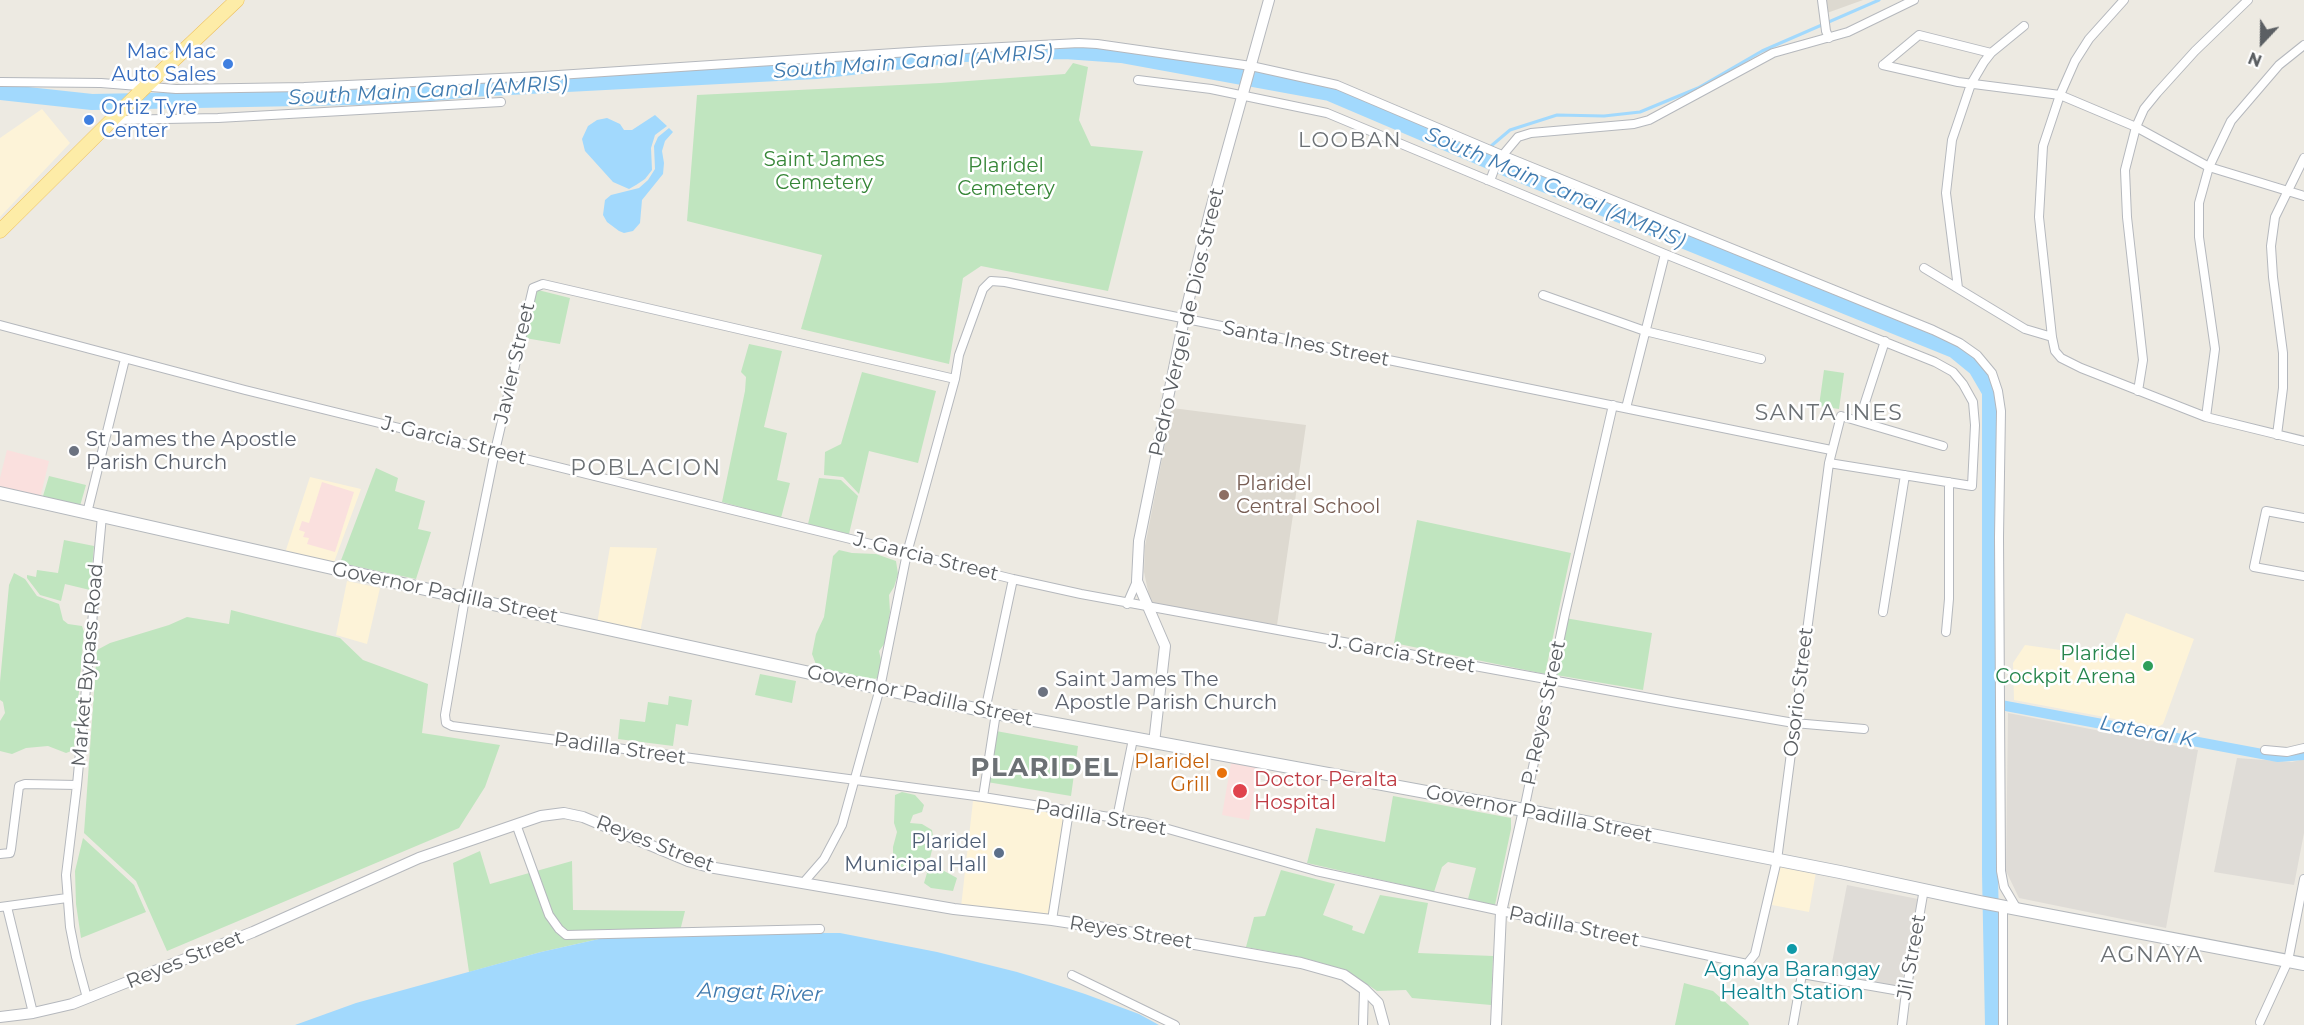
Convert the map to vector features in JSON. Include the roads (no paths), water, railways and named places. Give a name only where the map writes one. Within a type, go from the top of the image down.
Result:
[{"type":"main road","points":[[0,231],[143,89],[237,0]]},
{"type":"main road","name":"Governor Padilla Street","points":[[0,493],[465,598],[991,712],[1133,740],[1524,810],[1980,902],[2304,964]]},
{"type":"street","name":"Pedro Vergel de Dios Street","points":[[1127,604],[1137,581],[1141,527],[1184,319],[1210,212],[1269,0]]},
{"type":"street","points":[[1489,179],[1497,156],[1518,137],[1531,133],[1634,124],[1649,120],[1773,53],[1882,17],[1914,0]]},
{"type":"street","points":[[2124,0],[2089,39],[2075,61],[2060,95],[2043,146],[2040,217],[2055,351],[2061,358],[2206,417],[2304,441]]},
{"type":"street","points":[[2138,391],[2144,360],[2127,218],[2125,170],[2136,128],[2144,109],[2157,93],[2195,51],[2248,0]]},
{"type":"street","points":[[1823,4],[1828,35]]},
{"type":"street","points":[[1958,288],[1946,194],[1952,140],[1971,84],[1990,52],[2024,26]]},
{"type":"street","points":[[1990,52],[1919,31],[1883,65],[1971,84],[2060,95],[2136,128],[2209,167],[2304,196]]},
{"type":"street","points":[[0,82],[101,83],[143,89],[304,87],[1079,43],[1250,68],[1337,85],[1482,147],[1497,156],[1933,330],[1960,343],[1977,355],[1992,373],[2001,411],[1999,537],[2001,871],[2004,887],[2017,909]]},
{"type":"street","points":[[2206,417],[2215,349],[2199,237],[2199,203],[2209,167],[2231,121],[2279,65],[2304,45]]},
{"type":"street","points":[[1138,80],[1211,89],[1245,90],[1328,113],[1665,254],[1935,362],[1953,372],[1964,384],[1973,402],[1975,425],[1972,486],[1829,463]]},
{"type":"street","points":[[115,117],[219,118],[501,102]]},
{"type":"street","points":[[2277,435],[2283,388],[2283,353],[2272,277],[2271,246],[2275,217],[2304,158]]},
{"type":"street","points":[[1626,408],[1665,254]]},
{"type":"street","points":[[1924,268],[2025,329],[2052,337]]},
{"type":"street","name":"Santa Ines Street","points":[[804,882],[824,859],[842,825],[880,688],[907,553],[955,379],[959,355],[983,289],[991,281],[1831,450]]},
{"type":"street","name":"Javier Street","points":[[446,723],[445,715],[465,598],[495,451],[533,288],[543,284],[955,379]]},
{"type":"street","points":[[1543,295],[1646,331],[1761,359]]},
{"type":"street","name":"J. Garcia Street","points":[[0,325],[125,359],[907,553],[1127,604],[1794,723],[1864,729]]},
{"type":"street","points":[[1885,341],[1859,421],[1943,446]]},
{"type":"street","points":[[87,513],[125,359]]},
{"type":"street","name":"P. Reyes Street","points":[[1496,1025],[1501,912],[1613,405]]},
{"type":"street","name":"Osorio Street","points":[[1747,964],[1755,954],[1777,860],[1831,450],[1841,416],[1859,421]]},
{"type":"street","points":[[1883,612],[1905,476]]},
{"type":"street","points":[[1946,632],[1949,599],[1948,482]]},
{"type":"street","points":[[2304,518],[2266,511],[2254,567],[2304,576]]},
{"type":"street","name":"Market Bypass Road","points":[[0,854],[10,853],[19,786],[25,784],[77,785],[102,516]]},
{"type":"street","points":[[983,797],[991,712],[1013,579]]},
{"type":"street","name":"Pedro Vergel de Dios Street","points":[[1137,581],[1166,646],[1154,743]]},
{"type":"street","name":"Padilla Street","points":[[446,723],[452,726],[854,782],[983,797],[1147,823],[1316,871],[1747,964]]},
{"type":"street","points":[[1116,818],[1133,740]]},
{"type":"street","points":[[2265,750],[2287,752],[2304,748]]},
{"type":"street","points":[[77,785],[68,844],[67,898],[76,957],[87,998]]},
{"type":"street","points":[[1052,920],[1069,811]]},
{"type":"street","name":"Reyes Street","points":[[0,1017],[33,1013],[72,1004],[253,932],[420,858],[541,816],[564,813],[582,817],[688,861],[721,869],[954,909],[1052,920],[1301,963],[1344,975],[1364,989],[1378,1003],[1384,1025]]},
{"type":"street","points":[[516,824],[549,915],[566,935],[820,929]]},
{"type":"street","points":[[2262,1024],[2288,961],[2304,879]]},
{"type":"street","name":"Jil Street","points":[[1902,1025],[1924,889]]},
{"type":"street","points":[[33,1013],[4,907],[67,898]]},
{"type":"street","points":[[2002,906],[2003,1025]]},
{"type":"street","points":[[1793,1025],[1802,974],[1906,992]]},
{"type":"street","points":[[1072,975],[1175,1025]]},
{"type":"street","points":[[1363,1025],[1364,989]]},
{"type":"water","points":[[655,115],[667,126],[655,135],[651,148],[652,170],[645,179],[629,189],[613,182],[585,151],[582,139],[588,126],[597,120],[607,118],[620,124],[624,130],[632,130]]},
{"type":"water","points":[[669,128],[673,132],[665,141],[662,151],[663,174],[642,200],[640,223],[633,231],[624,233],[619,231],[607,222],[603,215],[605,200],[611,195],[639,188],[648,180],[655,169],[654,146],[658,137]]},
{"type":"water","name":"Angat River","points":[[840,933],[937,952],[1017,972],[1085,994],[1139,1014],[1159,1025],[295,1025],[356,1003],[541,952],[599,939],[646,935]]},
{"type":"waterway","points":[[1478,157],[1510,130],[1557,115],[1604,116],[1640,112],[1698,88],[1762,51],[1879,0]]},
{"type":"waterway","name":"South Main Canal (AMRIS)","points":[[0,92],[92,102],[403,96],[471,89],[816,71],[964,54],[1065,51],[1121,55],[1329,93],[1531,179],[1954,350],[1976,368],[1990,392],[1990,874],[1993,1025]]},
{"type":"waterway","name":"Lateral K","points":[[1990,703],[2278,757],[2304,755]]},
{"type":"place","name":"Mac Mac Auto Sales","points":[[228,64]]},
{"type":"place","name":"Ortiz Tyre Center","points":[[89,120]]},
{"type":"place","name":"St James the Apostle Parish Church","points":[[74,451]]},
{"type":"place","name":"Plaridel Central School","points":[[1224,495]]},
{"type":"place","name":"Plaridel Cockpit Arena","points":[[2148,666]]},
{"type":"place","name":"Saint James The Apostle Parish Church","points":[[1043,692]]},
{"type":"place","name":"Plaridel Grill","points":[[1222,773]]},
{"type":"place","name":"Doctor Peralta Hospital","points":[[1240,791]]},
{"type":"place","name":"Plaridel Municipal Hall","points":[[999,853]]},
{"type":"place","name":"Agnaya Barangay Health Station","points":[[1792,949]]},
{"type":"district","name":"LOOBAN","points":[[1350,141]]},
{"type":"district","name":"SANTA INES","points":[[1829,414]]},
{"type":"district","name":"POBLACION","points":[[646,469]]},
{"type":"district","name":"PLARIDEL","points":[[1045,768]]},
{"type":"district","name":"AGNAYA","points":[[2152,956]]},
{"type":"park label","name":"Saint James Cemetery","points":[[824,172]]},
{"type":"park label","name":"Plaridel Cemetery","points":[[1006,178]]}]
